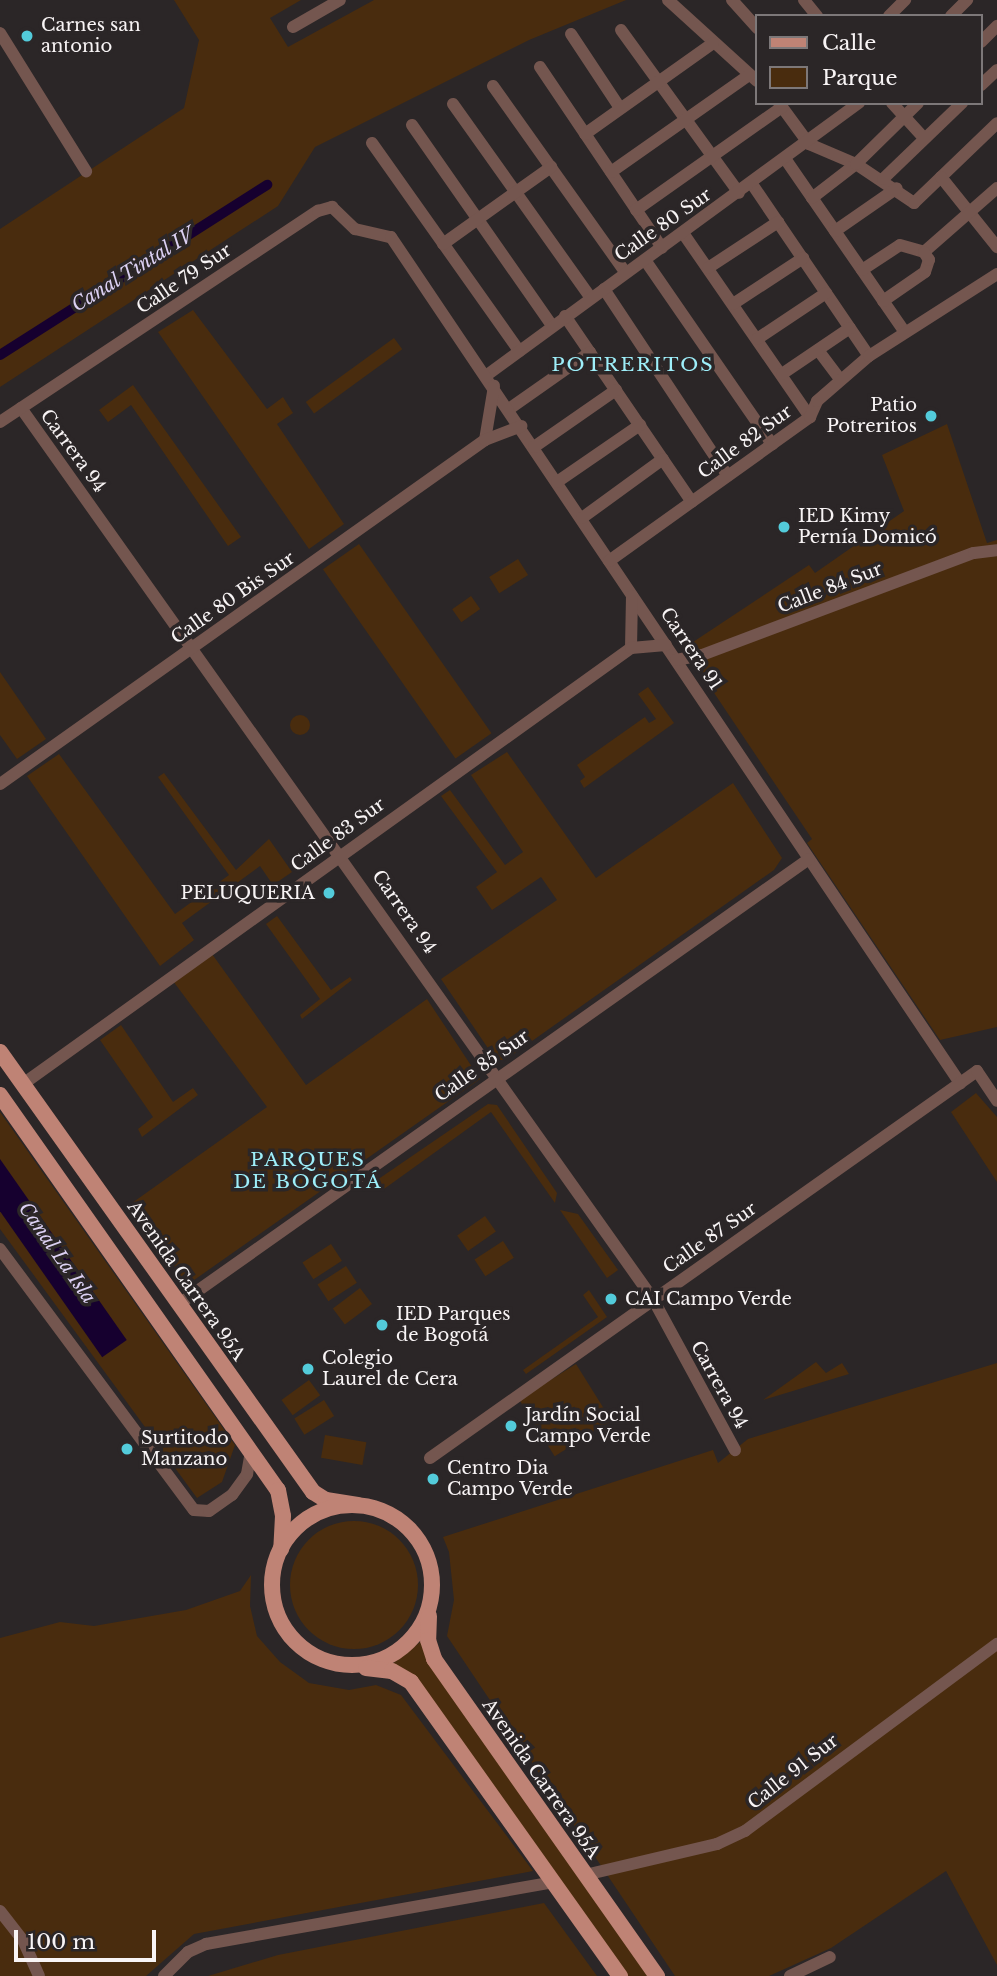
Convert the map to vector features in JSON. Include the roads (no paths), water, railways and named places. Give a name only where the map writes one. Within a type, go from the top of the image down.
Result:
[{"type":"main road","name":"Avenida Carrera 95A","points":[[0,1052],[313,1492],[326,1500],[358,1505]]},
{"type":"main road","points":[[0,1095],[278,1490],[283,1517],[281,1549],[272,1595],[282,1625],[303,1649],[346,1666],[392,1671],[411,1682],[620,1976]]},
{"type":"main road","points":[[281,1549],[313,1515],[358,1505],[388,1513],[413,1533],[428,1560],[432,1592],[424,1622],[405,1647],[377,1662],[346,1666]]},
{"type":"main road","name":"Avenida Carrera 95A","points":[[432,1592],[428,1640],[434,1659],[657,1976]]},
{"type":"street","points":[[293,27],[340,0]]},
{"type":"street","points":[[611,172],[753,78],[668,0]]},
{"type":"street","points":[[732,0],[755,26]]},
{"type":"street","points":[[804,0],[815,14]]},
{"type":"street","points":[[891,14],[905,0]]},
{"type":"street","points":[[953,14],[967,0]]},
{"type":"street","points":[[983,40],[997,26]]},
{"type":"street","points":[[621,30],[739,193]]},
{"type":"street","points":[[0,33],[86,171]]},
{"type":"street","points":[[571,34],[620,108]]},
{"type":"street","points":[[584,134],[713,43]]},
{"type":"street","points":[[540,66],[662,248]]},
{"type":"street","points":[[983,83],[997,71]]},
{"type":"street","points":[[493,86],[626,273]]},
{"type":"street","points":[[453,104],[591,298]]},
{"type":"street","name":"Calle 80 Sur","points":[[490,381],[519,351],[551,326],[786,160],[857,105]]},
{"type":"street","points":[[894,105],[924,138]]},
{"type":"street","points":[[812,198],[856,164],[916,105]]},
{"type":"street","points":[[883,179],[960,105]]},
{"type":"street","points":[[636,210],[785,106],[808,144],[856,164],[883,179],[914,203],[997,123]]},
{"type":"street","points":[[412,125],[551,326]]},
{"type":"street","points":[[372,143],[519,351]]},
{"type":"street","points":[[786,160],[904,331]]},
{"type":"street","points":[[443,244],[551,167]]},
{"type":"street","points":[[941,177],[997,247]]},
{"type":"street","points":[[752,184],[869,356]]},
{"type":"street","points":[[835,231],[897,188]]},
{"type":"street","points":[[920,252],[997,188]]},
{"type":"street","name":"Calle 79 Sur","points":[[0,422],[318,211],[332,207],[355,229],[391,237]]},
{"type":"street","points":[[708,268],[778,222]]},
{"type":"street","points":[[683,233],[810,417]]},
{"type":"street","name":"Carrera 91","points":[[391,237],[521,426],[960,1083]]},
{"type":"street","points":[[862,270],[902,245],[920,252],[929,265],[919,278],[883,301]]},
{"type":"street","points":[[733,304],[803,258]]},
{"type":"street","points":[[645,260],[772,444]]},
{"type":"street","name":"Calle 82 Sur","points":[[609,561],[810,417],[817,401],[869,356],[904,331],[997,274]]},
{"type":"street","points":[[604,289],[728,476]]},
{"type":"street","points":[[757,339],[827,293]]},
{"type":"street","points":[[565,316],[692,502]]},
{"type":"street","points":[[782,374],[850,328]]},
{"type":"street","points":[[818,350],[840,379]]},
{"type":"street","points":[[509,409],[590,352]]},
{"type":"street","points":[[485,440],[490,381]]},
{"type":"street","points":[[534,447],[616,390]]},
{"type":"street","name":"Carrera 94","points":[[21,408],[498,1075],[653,1299],[735,1450]]},
{"type":"street","points":[[557,482],[640,425]]},
{"type":"street","name":"Calle 80 Bis Sur","points":[[0,784],[485,440],[521,426]]},
{"type":"street","points":[[582,518],[663,459]]},
{"type":"street","name":"Calle 84 Sur","points":[[677,660],[702,655],[974,553],[997,550]]},
{"type":"street","points":[[632,593],[631,648],[666,645]]},
{"type":"street","name":"Calle 83 Sur","points":[[23,1084],[631,648]]},
{"type":"street","name":"Calle 85 Sur","points":[[179,1304],[498,1075],[809,859]]},
{"type":"street","name":"Calle 87 Sur","points":[[430,1458],[976,1072],[997,1101]]},
{"type":"street","points":[[2,1256],[194,1510],[209,1511],[232,1496],[247,1474],[251,1452]]},
{"type":"street","name":"Calle 91 Sur","points":[[585,1875],[717,1844],[745,1831],[997,1644]]},
{"type":"street","points":[[164,1976],[188,1952],[206,1944],[554,1882]]},
{"type":"street","points":[[0,1911],[23,1940],[39,1976]]},
{"type":"street","points":[[790,1976],[830,1957]]},
{"type":"water","name":"Canal La Isla","points":[[0,1159],[127,1340],[102,1357],[0,1211]]},
{"type":"waterway","name":"Canal Tintal IV","points":[[0,355],[267,185]]},
{"type":"place","name":"Carnes san antonio","points":[[27,36]]},
{"type":"place","name":"Patio Potreritos","points":[[931,416]]},
{"type":"place","name":"IED Kimy Pernía Domicó","points":[[784,527]]},
{"type":"place","name":"PELUQUERIA","points":[[329,893]]},
{"type":"place","name":"CAI Campo Verde","points":[[611,1299]]},
{"type":"place","name":"IED Parques de Bogotá","points":[[382,1325]]},
{"type":"place","name":"Colegio Laurel de Cera","points":[[308,1369]]},
{"type":"place","name":"Jardín Social Campo Verde","points":[[511,1426]]},
{"type":"place","name":"Surtitodo Manzano","points":[[127,1449]]},
{"type":"place","name":"Centro Dia Campo Verde","points":[[433,1479]]},
{"type":"district","name":"POTRERITOS","points":[[633,365]]},
{"type":"district","name":"PARQUES DE BOGOTÁ","points":[[308,1171]]}]
